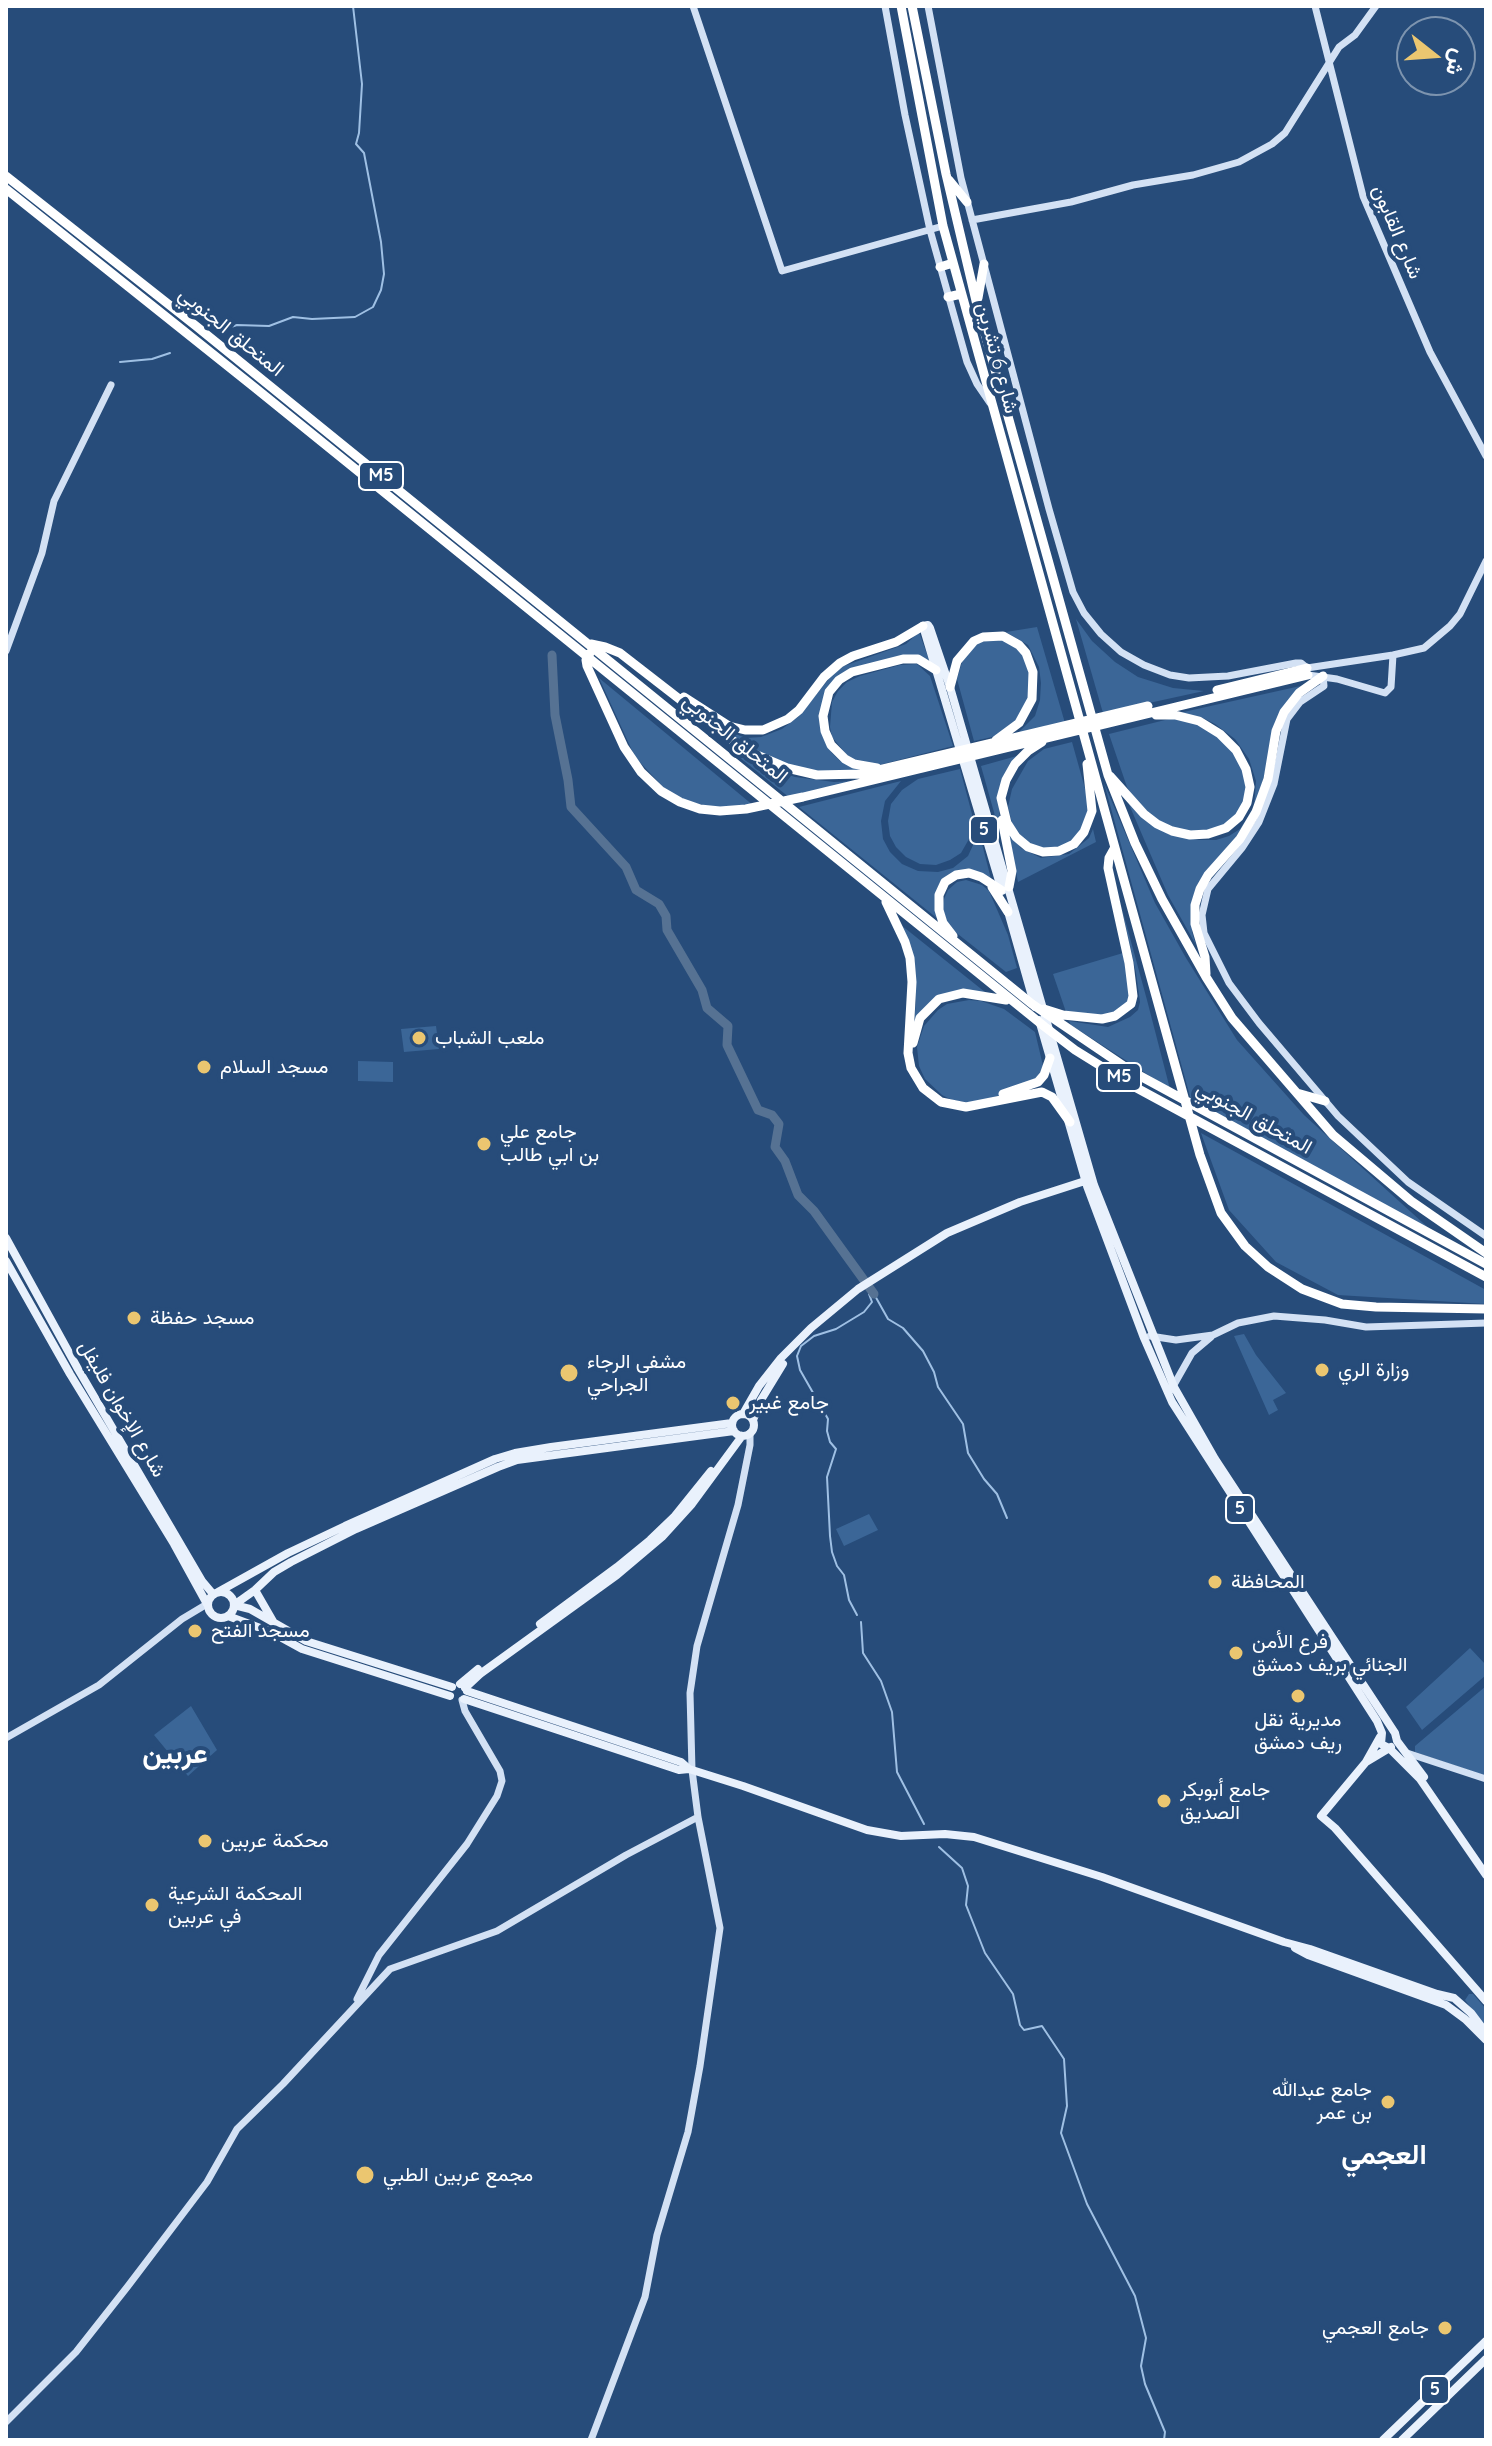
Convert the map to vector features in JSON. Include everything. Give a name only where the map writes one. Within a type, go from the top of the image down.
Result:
[{"type":"highway","name":"شارع 6 تشرين","points":[[901,6],[943,226],[1088,752]]},
{"type":"highway","name":"شارع 6 تشرين","points":[[912,6],[946,174],[977,305],[1108,775],[1135,843],[1162,899],[1232,1018],[1333,1135],[1422,1209],[1486,1253]]},
{"type":"highway","points":[[946,174],[967,202]]},
{"type":"highway","name":"المتحلق الجنوبي","points":[[6,176],[592,646],[752,783],[789,821],[1075,1050],[1133,1086],[1486,1277]]},
{"type":"highway","name":"المتحلق الجنوبي","points":[[6,189],[587,657],[752,783],[799,815],[1032,1004],[1131,1071],[1486,1264]]},
{"type":"highway","points":[[940,267],[953,263]]},
{"type":"highway","points":[[977,305],[984,264]]},
{"type":"highway","points":[[948,297],[961,294]]},
{"type":"highway","points":[[662,686],[729,726],[763,730],[788,719],[799,710],[824,677],[840,663],[896,642],[923,626]]},
{"type":"highway","points":[[950,687],[953,669],[961,653],[974,641],[983,637],[1003,636],[1012,639],[1026,653],[1034,681],[1029,708],[1019,723],[992,743]]},
{"type":"highway","points":[[592,646],[620,653],[732,742],[772,764],[828,776],[862,774],[1308,671],[1053,737],[729,811],[700,809],[670,797],[641,772],[624,747],[587,666],[587,657],[592,646]]},
{"type":"highway","points":[[884,769],[854,764],[831,745],[823,716],[829,692],[847,674],[903,659],[918,659],[936,670]]},
{"type":"highway","points":[[1206,977],[1205,957],[1195,924],[1195,905],[1200,889],[1208,875],[1240,839],[1256,812],[1268,779],[1276,731],[1284,712],[1299,693],[1323,676]]},
{"type":"highway","points":[[1108,775],[1150,819],[1180,833],[1199,835],[1226,828],[1239,817],[1247,803],[1250,787],[1246,769],[1236,750],[1220,734],[1199,721],[1175,715],[1132,717]]},
{"type":"highway","points":[[956,943],[940,917],[938,902],[942,888],[950,878],[962,873],[975,874],[1005,888],[1012,871],[1002,823],[1003,789],[1015,764],[1028,751],[1053,737]]},
{"type":"highway","points":[[1002,807],[1011,830],[1028,847],[1051,852],[1067,848],[1080,839],[1090,818],[1092,804],[1087,774],[1088,752]]},
{"type":"highway","points":[[1088,752],[1200,1155],[1221,1213],[1245,1246],[1268,1267],[1302,1289],[1342,1304],[1486,1309]]},
{"type":"highway","points":[[1032,1004],[1063,1015],[1102,1019],[1115,1016],[1131,1004],[1131,978],[1108,868],[1114,849]]},
{"type":"highway","points":[[988,881],[1008,912]]},
{"type":"highway","points":[[885,899],[905,942],[911,966],[911,1068],[918,1082],[941,1102],[956,1106],[980,1106],[1042,1092],[1052,1097],[1070,1122]]},
{"type":"highway","points":[[1010,1000],[971,993],[947,996],[933,1004],[920,1018],[910,1045],[922,1079],[938,1093],[960,1101],[979,1100],[1035,1084],[1054,1059]]},
{"type":"highway","points":[[1297,1093],[1325,1101]]},
{"type":"main road","points":[[693,6],[782,271],[943,226]]},
{"type":"main road","points":[[885,6],[930,230],[970,370],[990,403]]},
{"type":"main road","points":[[928,6],[967,202],[1071,585],[1092,624],[1132,659],[1170,675],[1189,678],[1218,677],[1299,663],[1308,671],[1385,693],[1391,687],[1393,655]]},
{"type":"main road","name":"شارع القابون","points":[[1315,6],[1363,196],[1430,352],[1486,456]]},
{"type":"main road","points":[[972,220],[1071,202],[1239,162],[1285,133],[1339,47],[1355,35],[1376,6]]},
{"type":"main road","points":[[6,651],[42,553],[54,501],[111,385]]},
{"type":"main road","points":[[1308,671],[1424,648],[1460,614],[1486,561]]},
{"type":"main road","points":[[923,626],[930,628],[950,687],[961,738],[936,670],[923,626]]},
{"type":"main road","points":[[1332,664],[1339,672],[1337,679]]},
{"type":"main road","points":[[1323,676],[1325,684],[1300,702],[1287,719],[1268,803],[1248,839],[1208,889],[1202,915],[1207,941],[1229,983],[1325,1101],[1408,1182],[1486,1236]]},
{"type":"main road","name":"5","points":[[961,738],[1090,1182]]},
{"type":"main road","name":"5","points":[[1005,888],[1008,912],[1033,987]]},
{"type":"main road","name":"5","points":[[1067,1099],[1070,1122],[1106,1227],[1171,1390],[1307,1614],[1377,1721],[1384,1733],[1381,1744],[1420,1779],[1486,1875]]},
{"type":"main road","points":[[591,2440],[641,2312],[657,2235],[682,2158],[720,1928],[691,1770],[690,1693],[705,1617],[734,1518],[750,1445],[739,1432],[735,1417],[743,1414],[759,1386],[781,1358],[811,1328],[859,1291],[918,1252],[978,1221],[1090,1182]]},
{"type":"main road","name":"شارع الإخوان فليفل","points":[[6,1238],[78,1369],[202,1581],[216,1593]]},
{"type":"main road","name":"شارع الإخوان فليفل","points":[[6,1261],[207,1604]]},
{"type":"main road","points":[[228,1616],[234,1605],[274,1572],[356,1529],[517,1460],[753,1429],[761,1400],[784,1361],[859,1291]]},
{"type":"main road","points":[[1171,1390],[1192,1353],[1213,1335],[1238,1323],[1274,1316],[1366,1327],[1486,1323]]},
{"type":"main road","points":[[1148,1336],[1176,1340],[1213,1335]]},
{"type":"main road","points":[[743,1414],[753,1420]]},
{"type":"main road","points":[[6,1738],[99,1685],[182,1619],[207,1604],[216,1593],[331,1533],[495,1459],[551,1447],[739,1432]]},
{"type":"main road","points":[[460,1692],[480,1674],[617,1575],[662,1537],[700,1495],[739,1432]]},
{"type":"main road","points":[[255,1590],[275,1623]]},
{"type":"main road","points":[[216,1593],[228,1594],[234,1605],[250,1609],[306,1641],[679,1770],[691,1770],[867,1830],[901,1836],[960,1835],[1000,1844],[1454,1998],[1471,2013],[1486,2033]]},
{"type":"main road","points":[[207,1604],[213,1616],[228,1616],[271,1632],[302,1649],[460,1692]]},
{"type":"main road","points":[[353,2008],[379,1955],[467,1844],[497,1796],[502,1781],[500,1771],[465,1711],[460,1692]]},
{"type":"main road","points":[[1384,1733],[1366,1762],[1321,1816],[1335,1828],[1486,2001]]},
{"type":"main road","name":"5","points":[[1384,1733],[1397,1736],[1397,1741],[1486,1867]]},
{"type":"main road","points":[[1366,1762],[1397,1741]]},
{"type":"main road","points":[[1407,1753],[1486,1779]]},
{"type":"main road","points":[[6,2422],[76,2352],[126,2289],[207,2182],[237,2129],[390,1969],[497,1931],[626,1855],[698,1817]]},
{"type":"main road","points":[[1284,1942],[1308,1955],[1446,2005],[1486,2040]]},
{"type":"main road","name":"5","points":[[1383,2440],[1486,2341]]},
{"type":"main road","points":[[1466,2378],[1471,2368],[1469,2357]]},
{"type":"main road","name":"5","points":[[1402,2440],[1486,2359]]},
{"type":"shaded area","points":[[1076,619],[1092,641],[1138,677],[1173,688],[1204,691],[1103,713]]},
{"type":"shaded area","points":[[1037,627],[1065,723],[1017,734],[1035,716],[1041,683],[1039,667],[1028,645],[1006,632]]},
{"type":"shaded area","points":[[919,632],[929,660],[919,658],[856,669],[823,700],[831,752],[840,761],[863,770],[833,773],[795,768],[748,750],[725,730],[746,738],[761,737],[782,729],[798,717],[832,675],[844,666],[906,644]]},
{"type":"shaded area","points":[[991,639],[1003,640],[1021,651],[1031,668],[1027,712],[1001,735],[974,741],[957,679],[970,650]]},
{"type":"shaded area","points":[[917,664],[930,676],[953,746],[879,765],[857,762],[832,737],[832,702],[838,691],[860,676],[900,665]]},
{"type":"shaded area","points":[[599,678],[754,806],[707,806],[687,801],[665,789],[635,757]]},
{"type":"shaded area","points":[[1314,683],[1295,697],[1273,740],[1253,819],[1208,874],[1192,910],[1192,932],[1196,945],[1168,895],[1128,802],[1168,834],[1216,840],[1240,829],[1254,807],[1256,781],[1249,759],[1235,739],[1215,724],[1179,713]]},
{"type":"shaded area","points":[[1178,718],[1200,725],[1230,746],[1246,772],[1247,804],[1224,829],[1185,832],[1156,820],[1127,787],[1109,734]]},
{"type":"shaded area","points":[[1072,742],[1091,810],[1083,832],[1066,848],[1043,850],[1025,842],[1013,827],[1008,807],[1012,789],[1028,761],[1044,749]]},
{"type":"shaded area","points":[[729,749],[795,777],[854,781],[790,798]]},
{"type":"shaded area","points":[[1024,754],[1000,791],[1004,848],[981,766]]},
{"type":"shaded area","points":[[960,769],[973,825],[961,853],[936,865],[920,864],[906,857],[890,836],[888,821],[891,804],[902,790],[918,779]]},
{"type":"shaded area","points":[[901,781],[885,801],[881,821],[883,839],[902,864],[918,871],[938,872],[953,868],[968,856],[979,832],[992,883],[969,872],[943,887],[938,919],[799,807]]},
{"type":"shaded area","points":[[1104,783],[1155,903],[1237,1040],[1304,1115],[1433,1232],[1191,1100]]},
{"type":"shaded area","points":[[1093,829],[1096,842],[1018,882],[1008,831],[1021,848],[1041,858],[1069,854],[1089,838]]},
{"type":"shaded area","points":[[966,880],[989,891],[1008,935],[1017,968],[1006,972],[949,927],[942,907],[944,899],[957,882]]},
{"type":"shaded area","points":[[1121,905],[1170,1089],[1069,1021],[1108,1027],[1138,1010],[1140,1002],[1136,973]]},
{"type":"shaded area","points":[[901,925],[990,996],[969,994],[934,1004],[913,1033],[915,962]]},
{"type":"shaded area","points":[[1123,953],[1131,999],[1115,1016],[1066,1012],[1053,974]]},
{"type":"shaded area","points":[[969,1000],[1004,1009],[1035,1032],[1044,1070],[1028,1088],[971,1103],[942,1095],[925,1079],[919,1066],[917,1047],[924,1026],[947,1004]]},
{"type":"shaded area","points":[[436,1026],[439,1049],[404,1052],[401,1029]]},
{"type":"shaded area","points":[[358,1061],[393,1062],[393,1082],[358,1081]]},
{"type":"shaded area","points":[[1201,1133],[1486,1290],[1486,1304],[1338,1295],[1276,1262],[1229,1210]]},
{"type":"shaded area","points":[[1244,1334],[1256,1355],[1286,1393],[1273,1400],[1278,1410],[1269,1415],[1234,1336]]},
{"type":"shaded area","points":[[869,1514],[878,1530],[844,1546],[836,1529]]},
{"type":"shaded area","points":[[1470,1648],[1486,1665],[1486,1675],[1422,1730],[1406,1707]]},
{"type":"shaded area","points":[[1486,1686],[1486,1776],[1415,1752],[1415,1746]]},
{"type":"shaded area","points":[[191,1706],[217,1750],[188,1776],[154,1735]]},
{"type":"shaded area","points":[[1473,1994],[1486,2009],[1486,2028],[1465,2000]]},
{"type":"waterway","points":[[228,328],[237,325],[269,326],[293,317],[355,317],[373,307],[381,290],[384,274],[381,242],[364,153],[356,144],[362,84],[353,6]]},
{"type":"waterway","points":[[120,362],[152,359],[170,353]]},
{"type":"waterway","points":[[552,655],[555,715],[571,807],[626,867],[636,890],[659,904],[666,916],[667,930],[702,990],[707,1008],[728,1026],[727,1045],[758,1110],[772,1115],[779,1124],[775,1147],[785,1161],[798,1195],[814,1211],[874,1294]]},
{"type":"waterway","points":[[857,1615],[849,1600],[844,1575],[832,1552],[827,1477],[836,1449],[827,1431],[828,1419],[800,1370],[797,1356],[801,1346],[814,1336],[836,1329],[864,1312],[872,1302],[871,1289]]},
{"type":"waterway","points":[[874,1294],[888,1319],[903,1328],[923,1351],[938,1387],[963,1424],[968,1453],[997,1494],[1007,1518]]},
{"type":"waterway","points":[[861,1622],[863,1653],[881,1681],[892,1712],[897,1772],[924,1824]]},
{"type":"waterway","points":[[939,1847],[962,1868],[968,1886],[966,1905],[985,1953],[1013,1994],[1020,2025],[1024,2030],[1042,2026],[1064,2059],[1067,2106],[1061,2133],[1087,2204],[1135,2296],[1146,2338],[1141,2366],[1165,2432],[1164,2440]]},
{"type":"place","name":"ملعب الشباب","points":[[419,1038]]},
{"type":"place","name":"مسجد السلام","points":[[204,1067]]},
{"type":"place","name":"جامع علي بن ابي طالب","points":[[484,1144]]},
{"type":"place","name":"مسجد حفظة","points":[[134,1318]]},
{"type":"place","name":"وزارة الري","points":[[1322,1370]]},
{"type":"place","name":"مشفى الرجاء الجراحي","points":[[569,1373]]},
{"type":"place","name":"جامع غبير","points":[[733,1403]]},
{"type":"place","name":"المحافظة","points":[[1215,1582]]},
{"type":"place","name":"مسجد الفتح","points":[[195,1631]]},
{"type":"place","name":"فرع الأمن الجنائي بريف دمشق","points":[[1236,1653]]},
{"type":"place","name":"مديرية نقل ريف دمشق","points":[[1298,1696]]},
{"type":"place","name":"جامع أبوبكر الصديق","points":[[1164,1801]]},
{"type":"place","name":"محكمة عربين","points":[[205,1841]]},
{"type":"place","name":"المحكمة الشرعية في عربين","points":[[152,1905]]},
{"type":"place","name":"جامع عبدالله بن عمر","points":[[1388,2102]]},
{"type":"place","name":"مجمع عربين الطبي","points":[[365,2175]]},
{"type":"place","name":"جامع العجمي","points":[[1445,2328]]},
{"type":"district","name":"عربين","points":[[175,1755]]},
{"type":"district","name":"العجمي","points":[[1384,2156]]}]
